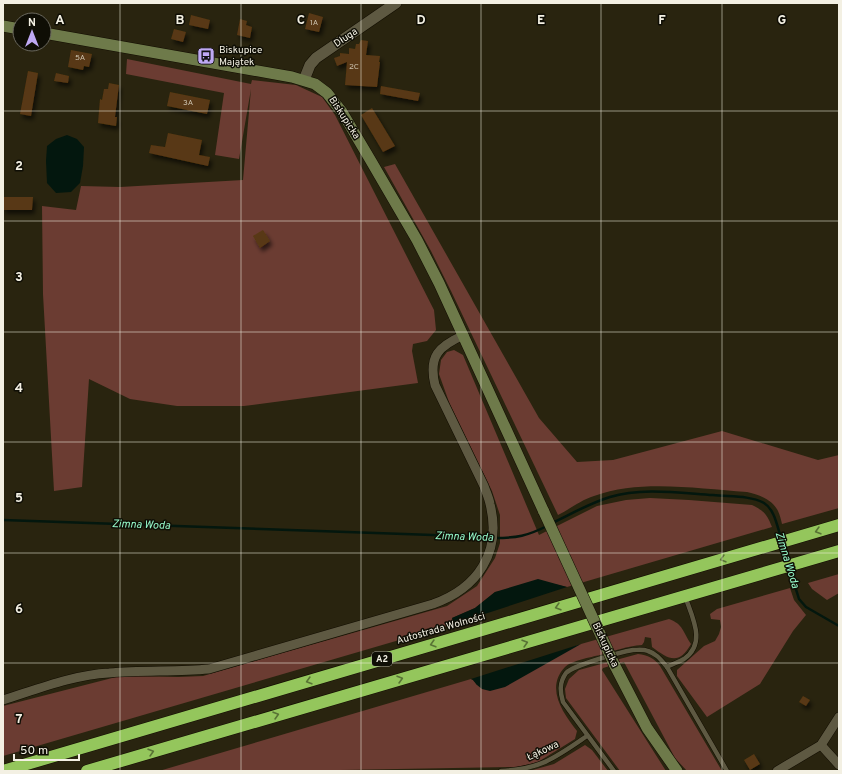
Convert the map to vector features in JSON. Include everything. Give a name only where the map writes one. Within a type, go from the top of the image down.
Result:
[{"type":"highway","name":"Autostrada Wolności","points":[[3,771],[839,525]]},
{"type":"highway","name":"A2","points":[[87,771],[839,551]]},
{"type":"main road","name":"Biskupicka","points":[[52,35],[304,80],[320,87],[327,93],[362,146],[417,240],[464,336],[614,664],[647,728],[677,771]]},
{"type":"street","name":"Długa","points":[[304,80],[310,65],[316,58],[396,3]]},
{"type":"street","points":[[3,700],[80,677],[109,672],[183,672],[210,669],[433,604],[455,594],[470,583],[478,574],[489,552],[493,521],[490,503],[484,486],[435,385],[433,375],[433,366],[438,352],[444,345],[464,336]]},
{"type":"street","points":[[777,771],[821,745],[839,717]]},
{"type":"street","points":[[821,745],[839,765]]},
{"type":"lane","points":[[666,667],[683,659],[691,653],[697,642],[696,630],[685,596]]},
{"type":"lane","points":[[614,771],[563,702],[560,692],[561,684],[567,673],[579,666],[631,650],[641,650],[650,651],[656,655],[666,667],[726,771]]},
{"type":"lane","name":"Łąkowa","points":[[501,771],[519,770],[537,766],[560,754],[587,736]]},
{"type":"shaded area","points":[[127,59],[251,84],[252,80],[296,85],[322,97],[335,115],[434,310],[436,330],[427,341],[413,344],[412,351],[418,383],[244,406],[177,406],[130,399],[89,379],[82,487],[54,491],[43,294],[42,206],[76,210],[81,186],[120,187],[243,180],[251,89],[239,159],[215,155],[224,93],[126,74]]},
{"type":"shaded area","points":[[67,135],[77,139],[84,147],[80,183],[71,192],[56,193],[47,183],[47,146],[56,139]]},
{"type":"shaded area","points":[[395,164],[539,418],[577,462],[613,460],[722,431],[818,460],[839,455],[839,508],[782,524],[778,511],[773,504],[765,498],[751,493],[689,487],[650,486],[612,491],[594,496],[580,502],[558,515],[431,251],[384,167]]},
{"type":"shaded area","points":[[454,350],[463,355],[539,535],[597,506],[626,500],[650,498],[752,505],[765,513],[772,527],[567,587],[554,584],[495,592],[475,608],[452,618],[454,624],[3,756],[3,706],[120,676],[203,676],[447,606],[477,586],[495,558],[500,543],[500,515],[492,491],[449,402],[439,374],[441,360],[447,352]]},
{"type":"shaded area","points":[[839,574],[839,593],[827,600],[812,589],[808,583]]},
{"type":"shaded area","points":[[538,579],[567,587],[454,624],[452,618],[475,608],[495,592]]},
{"type":"shaded area","points":[[790,588],[794,600],[806,615],[793,631],[760,684],[707,717],[677,676],[677,670],[704,646],[715,641],[721,627],[720,620],[711,619],[710,614],[717,609]]},
{"type":"shaded area","points":[[669,619],[680,626],[691,644],[687,651],[678,658],[663,655],[652,647],[651,638],[645,637],[642,645],[581,660],[565,667],[559,675],[556,683],[556,692],[558,700],[566,716],[577,731],[575,739],[538,762],[517,767],[285,771],[159,771],[471,679],[477,685],[581,644]]},
{"type":"shaded area","points":[[581,644],[505,687],[490,691],[482,689],[471,679]]},
{"type":"shaded area","points":[[638,654],[650,657],[660,666],[722,771],[687,771],[675,758],[624,662],[603,668],[602,670],[666,771],[620,771],[566,698],[565,689],[569,679],[579,670]]},
{"type":"shaded area","points":[[585,745],[592,750],[608,771],[529,771],[554,764]]},
{"type":"building","points":[[309,13],[323,17],[319,32],[305,29]]},
{"type":"building","points":[[191,15],[210,20],[208,29],[189,25]]},
{"type":"building","points":[[240,19],[247,21],[246,25],[252,27],[250,38],[237,35]]},
{"type":"building","points":[[174,29],[186,32],[183,42],[171,39]]},
{"type":"building","points":[[361,40],[368,41],[366,55],[380,56],[377,87],[345,85],[347,62],[337,66],[334,58],[340,56],[340,53],[349,54],[349,48],[355,49],[356,44],[359,44]]},
{"type":"building","points":[[71,50],[92,54],[89,67],[84,66],[83,70],[68,67]]},
{"type":"building","points":[[28,71],[38,73],[31,116],[20,114]]},
{"type":"building","points":[[56,73],[69,76],[68,83],[54,81]]},
{"type":"building","points":[[109,83],[119,85],[115,117],[117,117],[116,126],[98,123],[100,99],[102,100],[104,89],[108,89]]},
{"type":"building","points":[[381,86],[420,93],[418,101],[380,94]]},
{"type":"building","points":[[170,92],[210,100],[207,114],[167,106]]},
{"type":"building","points":[[372,108],[395,146],[383,152],[361,115]]},
{"type":"building","points":[[168,133],[202,140],[199,155],[210,157],[208,166],[149,153],[151,145],[165,147]]},
{"type":"building","points":[[3,197],[33,197],[32,210],[3,210]]},
{"type":"building","points":[[263,230],[270,241],[260,248],[253,236]]},
{"type":"building","points":[[803,696],[810,700],[806,706],[799,702]]},
{"type":"building","points":[[754,754],[760,764],[750,770],[744,760]]},
{"type":"waterway","name":"Zimna Woda","points":[[552,523],[595,502],[610,497],[635,492],[675,492],[758,500],[768,506],[771,510],[781,538]]},
{"type":"waterway","name":"Zimna Woda","points":[[3,520],[490,537]]},
{"type":"waterway","name":"Zimna Woda","points":[[495,538],[522,536],[547,526]]},
{"type":"waterway","name":"Zimna Woda","points":[[783,545],[788,563]]},
{"type":"waterway","name":"Zimna Woda","points":[[790,570],[799,599],[806,607],[839,626]]},
{"type":"place","name":"Biskupice Majątek","points":[[206,56]]}]
